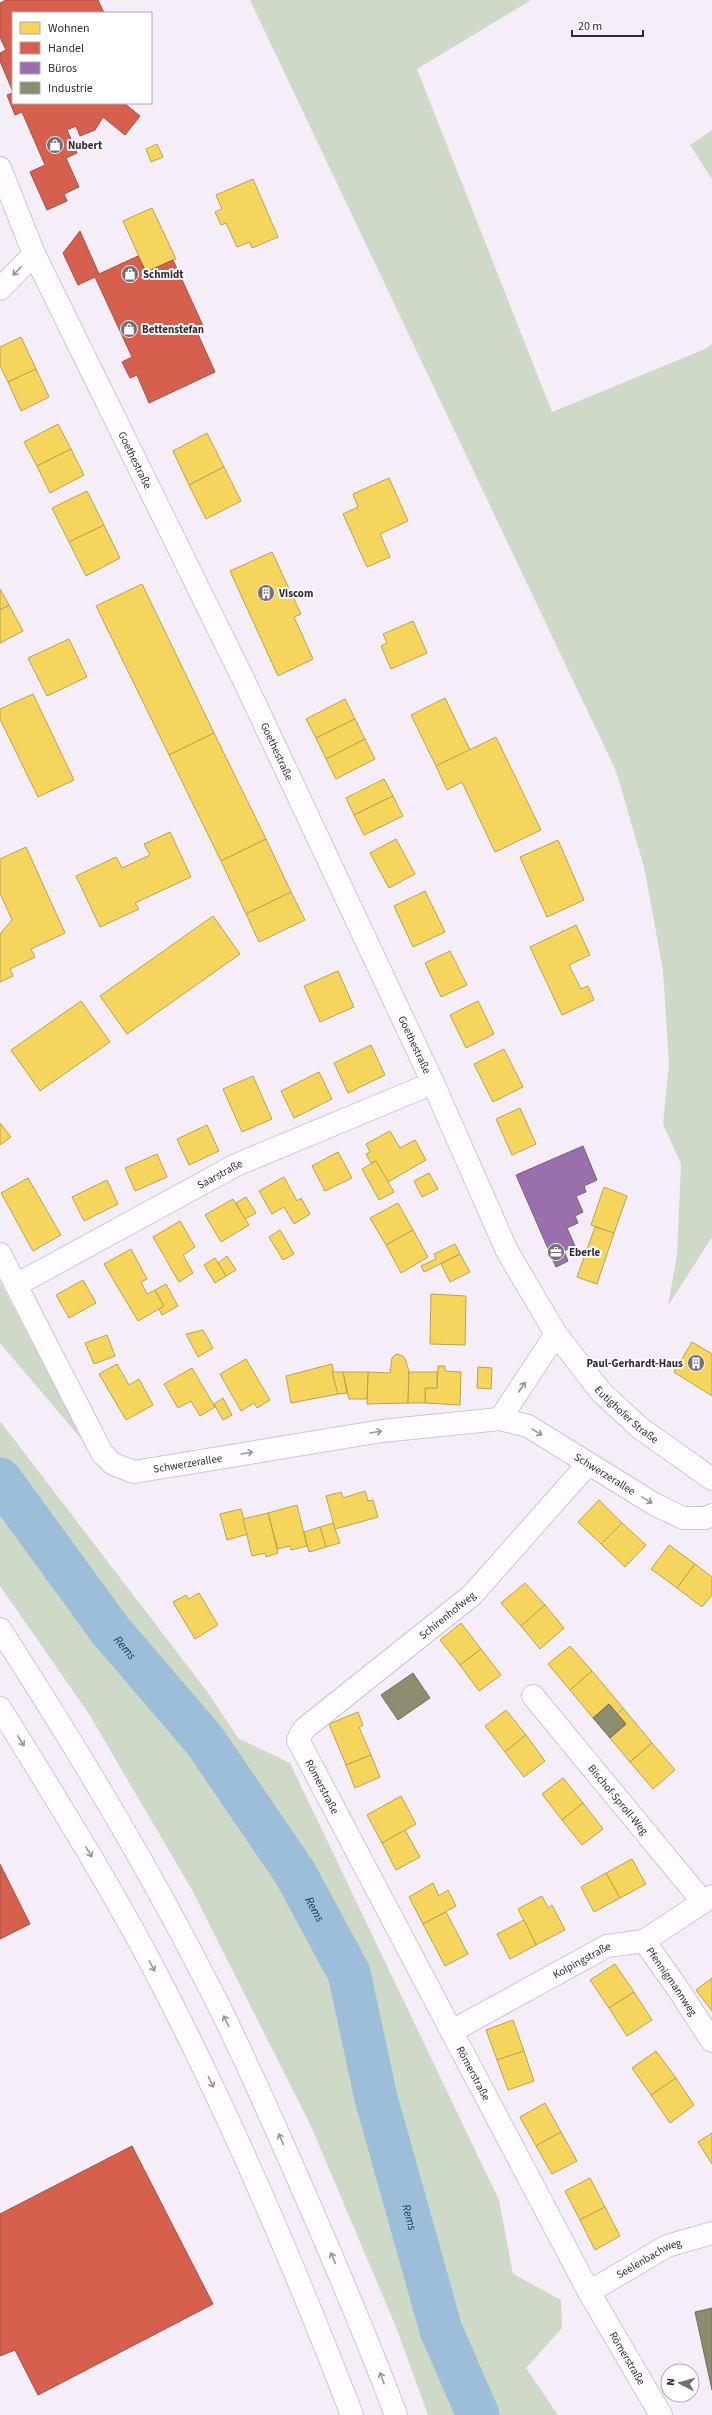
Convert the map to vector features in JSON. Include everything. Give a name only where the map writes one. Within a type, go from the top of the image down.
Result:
[{"type":"main road","name":"Goethestraße","points":[[0,168],[34,254],[249,691],[433,1083],[508,1251],[556,1334]]},
{"type":"main road","points":[[0,288],[34,254]]},
{"type":"main road","name":"Saarstraße","points":[[16,1285],[236,1165],[433,1083]]},
{"type":"main road","name":"Schwerzerallee","points":[[0,1254],[102,1453],[113,1464],[134,1472],[382,1431],[500,1419],[528,1426],[654,1504],[683,1518],[705,1518],[712,1515]]},
{"type":"main road","points":[[500,1419],[556,1334]]},
{"type":"main road","name":"Eutighofer Straße","points":[[556,1334],[601,1392],[640,1428],[712,1479]]},
{"type":"main road","name":"Schirenhofweg","points":[[304,1729],[472,1595],[588,1464]]},
{"type":"main road","points":[[0,1629],[88,1769],[145,1867],[205,1977],[253,2077],[307,2198],[363,2327],[396,2415]]},
{"type":"main road","name":"Bischof-Sproll-Weg","points":[[533,1696],[708,1899]]},
{"type":"main road","points":[[0,1708],[104,1877],[172,2002],[267,2205],[309,2304],[352,2415]]},
{"type":"main road","name":"Römerstraße","points":[[304,1729],[298,1740],[304,1753],[589,2292],[661,2415]]},
{"type":"main road","name":"Kolpingstraße","points":[[452,2032],[607,1946],[644,1941],[708,1899]]},
{"type":"main road","name":"Pfennigmannweg","points":[[644,1941],[712,2041]]},
{"type":"main road","name":"Seelenbachweg","points":[[589,2292],[667,2246],[712,2233]]},
{"type":"green space","points":[[250,0],[531,0],[417,69],[552,412],[705,349],[712,344],[712,1237],[668,1306],[677,1255],[681,1164],[663,1124],[669,1064],[663,970],[644,867],[616,771]]},
{"type":"green space","points":[[712,130],[712,179],[690,145]]},
{"type":"green space","points":[[0,1282],[89,1448],[0,1343]]},
{"type":"green space","points":[[0,1421],[209,1694],[238,1738],[290,1763],[499,2200],[513,2274],[561,2300],[562,2328],[526,2368],[558,2415],[428,2415],[396,2327],[310,2124],[192,1890],[89,1714],[0,1586]]},
{"type":"building: Wohnen","points":[[157,144],[163,157],[151,162],[146,149]]},
{"type":"building: Wohnen","points":[[253,179],[278,237],[252,248],[250,242],[237,247],[226,223],[221,225],[215,212],[222,209],[216,195]]},
{"type":"building: Wohnen","points":[[152,208],[176,259],[146,272],[123,221]]},
{"type":"building: Wohnen","points":[[21,337],[36,369],[8,382],[0,366],[0,347]]},
{"type":"building: Wohnen","points":[[36,369],[49,397],[21,411],[8,382]]},
{"type":"building: Wohnen","points":[[58,424],[71,449],[37,466],[24,442]]},
{"type":"building: Wohnen","points":[[207,433],[224,467],[189,485],[173,451]]},
{"type":"building: Wohnen","points":[[71,449],[84,475],[50,493],[37,466]]},
{"type":"building: Wohnen","points":[[224,467],[241,501],[206,519],[189,485]]},
{"type":"building: Wohnen","points":[[389,478],[408,521],[380,534],[390,557],[367,567],[343,514],[358,507],[353,494]]},
{"type":"building: Wohnen","points":[[87,491],[104,525],[69,542],[52,508]]},
{"type":"building: Wohnen","points":[[104,525],[120,558],[86,576],[69,542]]},
{"type":"building: Wohnen","name":"Viscom","points":[[272,552],[301,614],[294,617],[313,659],[278,676],[230,571]]},
{"type":"building: Wohnen","points":[[142,584],[214,733],[169,755],[96,606]]},
{"type":"building: Wohnen","points":[[0,589],[9,605],[0,610]]},
{"type":"building: Wohnen","points":[[9,605],[23,631],[0,643],[0,610]]},
{"type":"building: Wohnen","points":[[413,621],[427,653],[391,669],[381,646],[387,643],[383,634]]},
{"type":"building: Wohnen","points":[[69,639],[87,677],[47,696],[28,658]]},
{"type":"building: Wohnen","points":[[33,694],[74,780],[38,797],[0,719],[0,709]]},
{"type":"building: Wohnen","points":[[445,698],[470,750],[436,766],[411,715]]},
{"type":"building: Wohnen","points":[[345,699],[355,719],[316,738],[306,719]]},
{"type":"building: Wohnen","points":[[355,719],[365,739],[326,759],[316,738]]},
{"type":"building: Wohnen","points":[[214,733],[266,839],[221,861],[169,755]]},
{"type":"building: Wohnen","points":[[496,737],[541,830],[495,852],[462,782],[447,790],[436,766]]},
{"type":"building: Wohnen","points":[[365,739],[375,759],[336,779],[326,759]]},
{"type":"building: Wohnen","points":[[384,779],[393,796],[354,815],[346,798]]},
{"type":"building: Wohnen","points":[[393,796],[403,816],[364,835],[354,815]]},
{"type":"building: Wohnen","points":[[170,832],[191,877],[135,903],[139,909],[100,927],[76,876],[116,857],[122,868],[150,855],[144,844]]},
{"type":"building: Wohnen","points":[[266,839],[291,892],[246,914],[221,861]]},
{"type":"building: Wohnen","points":[[396,839],[415,874],[389,888],[370,853]]},
{"type":"building: Wohnen","points":[[558,840],[584,900],[547,917],[520,857]]},
{"type":"building: Wohnen","points":[[26,847],[65,933],[31,949],[35,957],[10,969],[13,976],[0,982],[0,934],[12,920],[0,893],[0,859]]},
{"type":"building: Wohnen","points":[[425,891],[445,932],[413,947],[394,906]]},
{"type":"building: Wohnen","points":[[291,892],[305,920],[259,942],[246,914]]},
{"type":"building: Wohnen","points":[[213,916],[240,954],[127,1034],[100,996]]},
{"type":"building: Wohnen","points":[[576,925],[590,955],[569,965],[581,989],[588,986],[594,1000],[562,1015],[530,947]]},
{"type":"building: Wohnen","points":[[450,951],[467,985],[441,997],[425,963]]},
{"type":"building: Wohnen","points":[[338,971],[354,1007],[320,1022],[304,986]]},
{"type":"building: Wohnen","points":[[81,1001],[110,1042],[40,1091],[11,1050]]},
{"type":"building: Wohnen","points":[[478,1001],[494,1034],[466,1048],[450,1015]]},
{"type":"building: Wohnen","points":[[371,1045],[385,1075],[348,1093],[334,1063]]},
{"type":"building: Wohnen","points":[[504,1049],[523,1087],[493,1102],[474,1064]]},
{"type":"building: Wohnen","points":[[319,1072],[332,1099],[294,1118],[281,1091]]},
{"type":"building: Wohnen","points":[[253,1076],[272,1119],[242,1132],[223,1089]]},
{"type":"building: Wohnen","points":[[520,1108],[536,1144],[512,1155],[496,1119]]},
{"type":"building: Wohnen","points":[[0,1123],[11,1137],[0,1145]]},
{"type":"building: Wohnen","points":[[207,1125],[219,1151],[189,1165],[177,1139]]},
{"type":"building: Wohnen","points":[[390,1131],[400,1148],[415,1140],[426,1160],[388,1182],[376,1161],[371,1163],[366,1154],[370,1152],[366,1144]]},
{"type":"building: Wohnen","points":[[338,1152],[352,1178],[325,1191],[312,1166]]},
{"type":"building: Wohnen","points":[[157,1154],[167,1177],[135,1191],[125,1168]]},
{"type":"building: Wohnen","points":[[376,1161],[394,1192],[379,1200],[362,1169]]},
{"type":"building: Wohnen","points":[[429,1173],[438,1189],[422,1197],[414,1181]]},
{"type":"building: Wohnen","points":[[284,1177],[297,1201],[301,1198],[310,1214],[294,1224],[284,1207],[272,1214],[259,1191]]},
{"type":"building: Wohnen","points":[[28,1178],[61,1235],[33,1251],[1,1193]]},
{"type":"building: Wohnen","points":[[107,1180],[118,1204],[84,1221],[72,1197]]},
{"type":"building: Wohnen","points":[[604,1187],[627,1196],[614,1233],[591,1225]]},
{"type":"building: Wohnen","points":[[246,1197],[256,1213],[245,1219],[236,1203]]},
{"type":"building: Wohnen","points":[[233,1199],[249,1225],[221,1242],[205,1215]]},
{"type":"building: Wohnen","points":[[398,1203],[413,1230],[386,1245],[370,1218]]},
{"type":"building: Wohnen","points":[[180,1221],[195,1247],[183,1255],[193,1273],[179,1282],[153,1237]]},
{"type":"building: Wohnen","points":[[595,1227],[614,1233],[597,1284],[577,1277]]},
{"type":"building: Wohnen","points":[[280,1230],[294,1254],[283,1260],[269,1237]]},
{"type":"building: Wohnen","points":[[413,1230],[428,1257],[401,1273],[386,1245]]},
{"type":"building: Wohnen","points":[[455,1244],[460,1254],[424,1272],[421,1266],[436,1259],[434,1254]]},
{"type":"building: Wohnen","points":[[131,1249],[147,1279],[141,1282],[147,1294],[155,1290],[164,1306],[138,1321],[104,1264]]},
{"type":"building: Wohnen","points":[[460,1254],[470,1272],[450,1282],[441,1264]]},
{"type":"building: Wohnen","points":[[227,1256],[236,1270],[226,1276],[218,1263]]},
{"type":"building: Wohnen","points":[[215,1258],[226,1276],[215,1283],[204,1265]]},
{"type":"building: Wohnen","points":[[83,1280],[96,1303],[69,1318],[56,1295]]},
{"type":"building: Wohnen","points":[[166,1284],[178,1306],[162,1315],[159,1309],[164,1306],[155,1290]]},
{"type":"building: Wohnen","points":[[431,1294],[466,1296],[465,1345],[430,1344]]},
{"type":"building: Wohnen","points":[[203,1330],[213,1348],[198,1357],[186,1334]]},
{"type":"building: Wohnen","points":[[107,1335],[115,1356],[94,1364],[85,1343]]},
{"type":"building: Wohnen","name":"Paul-Gerhardt-Haus","points":[[692,1342],[712,1354],[712,1396],[674,1372]]},
{"type":"building: Wohnen","points":[[396,1354],[403,1356],[409,1372],[408,1403],[367,1404],[368,1372],[390,1373],[392,1358]]},
{"type":"building: Wohnen","points":[[246,1359],[270,1400],[257,1408],[254,1403],[241,1411],[220,1374]]},
{"type":"building: Wohnen","points":[[117,1364],[129,1385],[139,1379],[153,1405],[126,1420],[99,1374]]},
{"type":"building: Wohnen","points":[[332,1364],[338,1394],[291,1403],[286,1376]]},
{"type":"building: Wohnen","points":[[438,1366],[445,1366],[445,1371],[461,1372],[460,1405],[425,1403],[425,1388],[437,1388]]},
{"type":"building: Wohnen","points":[[478,1367],[492,1368],[491,1389],[477,1388]]},
{"type":"building: Wohnen","points":[[192,1368],[215,1407],[200,1416],[191,1401],[178,1408],[164,1384]]},
{"type":"building: Wohnen","points":[[332,1372],[343,1372],[347,1393],[338,1394]]},
{"type":"building: Wohnen","points":[[343,1372],[368,1372],[367,1399],[349,1399]]},
{"type":"building: Wohnen","points":[[409,1372],[437,1372],[437,1388],[425,1388],[425,1403],[408,1403]]},
{"type":"building: Wohnen","points":[[223,1398],[232,1415],[223,1420],[214,1404]]},
{"type":"building: Wohnen","points":[[365,1491],[368,1501],[373,1500],[378,1517],[335,1529],[326,1496],[341,1492],[343,1498]]},
{"type":"building: Wohnen","points":[[599,1500],[622,1523],[601,1544],[578,1522]]},
{"type":"building: Wohnen","points":[[297,1505],[307,1546],[291,1550],[290,1546],[278,1549],[268,1513]]},
{"type":"building: Wohnen","points":[[241,1509],[248,1534],[227,1540],[220,1514]]},
{"type":"building: Wohnen","points":[[268,1513],[278,1553],[266,1557],[265,1553],[252,1556],[243,1519]]},
{"type":"building: Wohnen","points":[[333,1523],[340,1543],[326,1547],[320,1527]]},
{"type":"building: Wohnen","points":[[622,1523],[646,1545],[625,1567],[601,1544]]},
{"type":"building: Wohnen","points":[[320,1527],[326,1547],[309,1552],[304,1532]]},
{"type":"building: Wohnen","points":[[669,1545],[695,1564],[677,1588],[651,1569]]},
{"type":"building: Wohnen","points":[[695,1564],[712,1577],[712,1595],[702,1607],[677,1588]]},
{"type":"building: Wohnen","points":[[525,1583],[545,1605],[521,1626],[501,1603]]},
{"type":"building: Wohnen","points":[[199,1593],[218,1625],[195,1639],[173,1602],[186,1595],[189,1599]]},
{"type":"building: Wohnen","points":[[545,1605],[564,1628],[540,1649],[521,1626]]},
{"type":"building: Wohnen","points":[[461,1623],[481,1649],[460,1665],[440,1640]]},
{"type":"building: Wohnen","points":[[570,1646],[592,1671],[570,1690],[548,1664]]},
{"type":"building: Wohnen","points":[[481,1649],[501,1675],[479,1691],[460,1665]]},
{"type":"building: Wohnen","points":[[592,1671],[623,1708],[617,1714],[609,1704],[593,1718],[570,1690]]},
{"type":"building: Wohnen","points":[[623,1708],[652,1743],[630,1762],[610,1738],[626,1724],[617,1714]]},
{"type":"building: Wohnen","points":[[506,1710],[526,1735],[505,1752],[485,1726]]},
{"type":"building: Wohnen","points":[[358,1712],[363,1725],[359,1727],[371,1755],[346,1765],[329,1724]]},
{"type":"building: Wohnen","points":[[526,1735],[545,1761],[524,1777],[505,1752]]},
{"type":"building: Wohnen","points":[[652,1743],[675,1770],[653,1789],[630,1762]]},
{"type":"building: Wohnen","points":[[371,1755],[380,1777],[355,1788],[346,1765]]},
{"type":"building: Wohnen","points":[[563,1778],[583,1803],[562,1820],[542,1794]]},
{"type":"building: Wohnen","points":[[401,1796],[416,1824],[382,1843],[367,1815]]},
{"type":"building: Wohnen","points":[[583,1803],[603,1829],[582,1845],[562,1820]]},
{"type":"building: Wohnen","points":[[405,1830],[420,1857],[396,1870],[382,1843]]},
{"type":"building: Wohnen","points":[[632,1859],[646,1884],[620,1898],[606,1873]]},
{"type":"building: Wohnen","points":[[606,1873],[620,1898],[594,1912],[581,1887]]},
{"type":"building: Wohnen","points":[[433,1883],[439,1896],[448,1890],[456,1906],[423,1924],[409,1897]]},
{"type":"building: Wohnen","points":[[542,1896],[548,1908],[552,1905],[565,1930],[536,1945],[518,1909]]},
{"type":"building: Wohnen","points":[[446,1912],[468,1954],[445,1966],[423,1924]]},
{"type":"building: Wohnen","points":[[524,1920],[536,1945],[510,1959],[497,1934]]},
{"type":"building: Wohnen","points":[[615,1964],[634,1992],[609,2008],[590,1980]]},
{"type":"building: Wohnen","points":[[712,1978],[712,2011],[696,1990]]},
{"type":"building: Wohnen","points":[[634,1992],[652,2020],[627,2036],[609,2008]]},
{"type":"building: Wohnen","points":[[513,2020],[524,2051],[497,2060],[486,2030]]},
{"type":"building: Wohnen","points":[[524,2051],[534,2081],[508,2090],[497,2060]]},
{"type":"building: Wohnen","points":[[656,2051],[676,2078],[651,2095],[632,2068]]},
{"type":"building: Wohnen","points":[[676,2078],[694,2105],[670,2123],[651,2095]]},
{"type":"building: Wohnen","points":[[545,2103],[561,2132],[536,2146],[520,2117]]},
{"type":"building: Wohnen","points":[[561,2132],[577,2161],[552,2174],[536,2146]]},
{"type":"building: Wohnen","points":[[712,2133],[712,2164],[698,2142]]},
{"type":"building: Wohnen","points":[[590,2178],[605,2207],[580,2220],[565,2191]]},
{"type":"building: Wohnen","points":[[605,2207],[620,2236],[595,2250],[580,2220]]},
{"type":"building: Handel","points":[[6,0],[98,0],[104,12],[12,12],[12,90],[0,61],[0,53],[6,50],[0,37],[0,3]]},
{"type":"building: Handel","name":"Nubert","points":[[12,93],[12,104],[125,104],[140,116],[125,135],[103,117],[95,130],[80,136],[76,126],[67,130],[77,153],[66,158],[79,187],[64,194],[67,201],[47,210],[30,172],[45,165],[22,112],[15,115],[7,95]]},
{"type":"building: Handel","points":[[80,231],[99,274],[138,256],[146,272],[173,260],[204,328],[197,332],[215,372],[149,403],[137,375],[130,378],[122,362],[132,357],[95,277],[78,285],[63,253]]},
{"type":"building: Handel","points":[[0,1864],[30,1924],[0,1939]]},
{"type":"building: Handel","points":[[132,2146],[213,2304],[38,2395],[15,2350],[0,2356],[0,2214]]},
{"type":"building: Büros","points":[[583,1146],[597,1180],[584,1186],[586,1192],[576,1196],[583,1212],[575,1216],[578,1223],[567,1228],[575,1246],[564,1251],[568,1261],[556,1267],[516,1175]]},
{"type":"building: Industrie","points":[[413,1673],[430,1698],[398,1720],[381,1695]]},
{"type":"building: Industrie","points":[[609,1704],[626,1724],[610,1738],[593,1718]]},
{"type":"building: Industrie","points":[[712,2308],[712,2390],[695,2312]]},
{"type":"waterway","name":"Rems","points":[[0,1479],[110,1630],[205,1741],[295,1873],[349,1973],[376,2098],[441,2330],[478,2415]]},
{"type":"place","name":"Nubert","points":[[55,145]]},
{"type":"place","name":"Schmidt","points":[[130,274]]},
{"type":"place","name":"Bettenstefan","points":[[129,329]]},
{"type":"place","name":"Viscom","points":[[266,593]]},
{"type":"place","name":"Eberle","points":[[556,1252]]},
{"type":"place","name":"Paul-Gerhardt-Haus","points":[[696,1363]]}]
